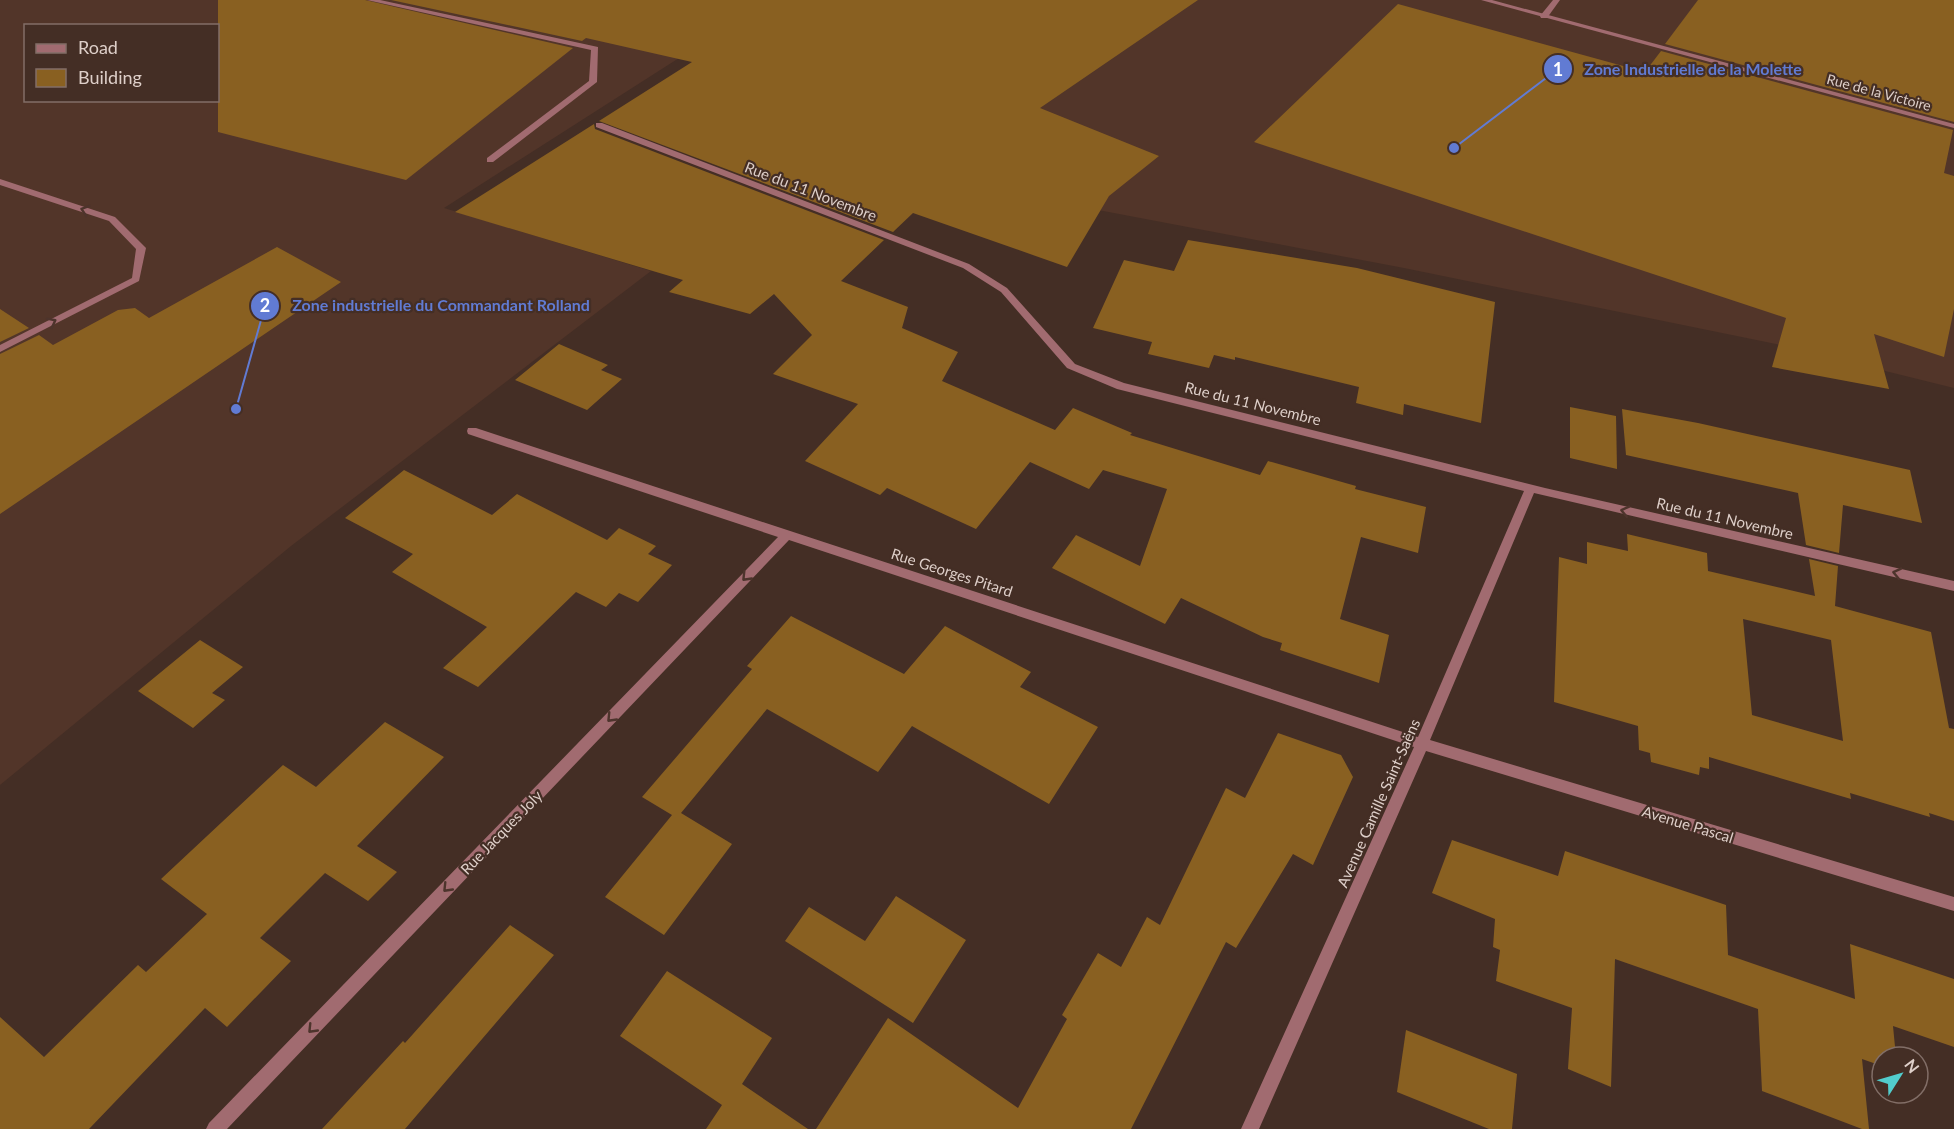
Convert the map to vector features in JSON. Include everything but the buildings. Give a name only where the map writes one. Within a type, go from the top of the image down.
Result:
[{"type":"street","points":[[370,0],[595,48],[593,81],[490,160]]},
{"type":"street","name":"Rue de la Victoire","points":[[1484,0],[1954,126]]},
{"type":"street","points":[[1544,16],[1557,0]]},
{"type":"street","name":"Rue du 11 Novembre","points":[[599,125],[966,266],[1004,290],[1071,366],[1121,386],[1530,489],[1954,586]]},
{"type":"street","points":[[0,182],[112,219],[141,248],[136,279],[0,349]]},
{"type":"street","name":"Rue Georges Pitard","points":[[472,431],[1422,744]]},
{"type":"street","name":"Avenue Camille Saint-Saëns","points":[[1250,1129],[1422,744],[1530,489]]},
{"type":"street","name":"Rue Jacques Joly","points":[[215,1129],[787,535]]},
{"type":"street","name":"Avenue Pascal","points":[[1422,744],[1954,904]]},
{"type":"shaded area","points":[[0,0],[1954,0],[1954,388],[1776,344],[1404,268],[1077,206],[830,91],[679,58],[444,208],[651,271],[291,546],[0,785]]},
{"type":"place","name":"Zone Industrielle de la Molette","points":[[1454,148]]},
{"type":"place","name":"Zone industrielle du Commandant Rolland","points":[[236,409]]}]
